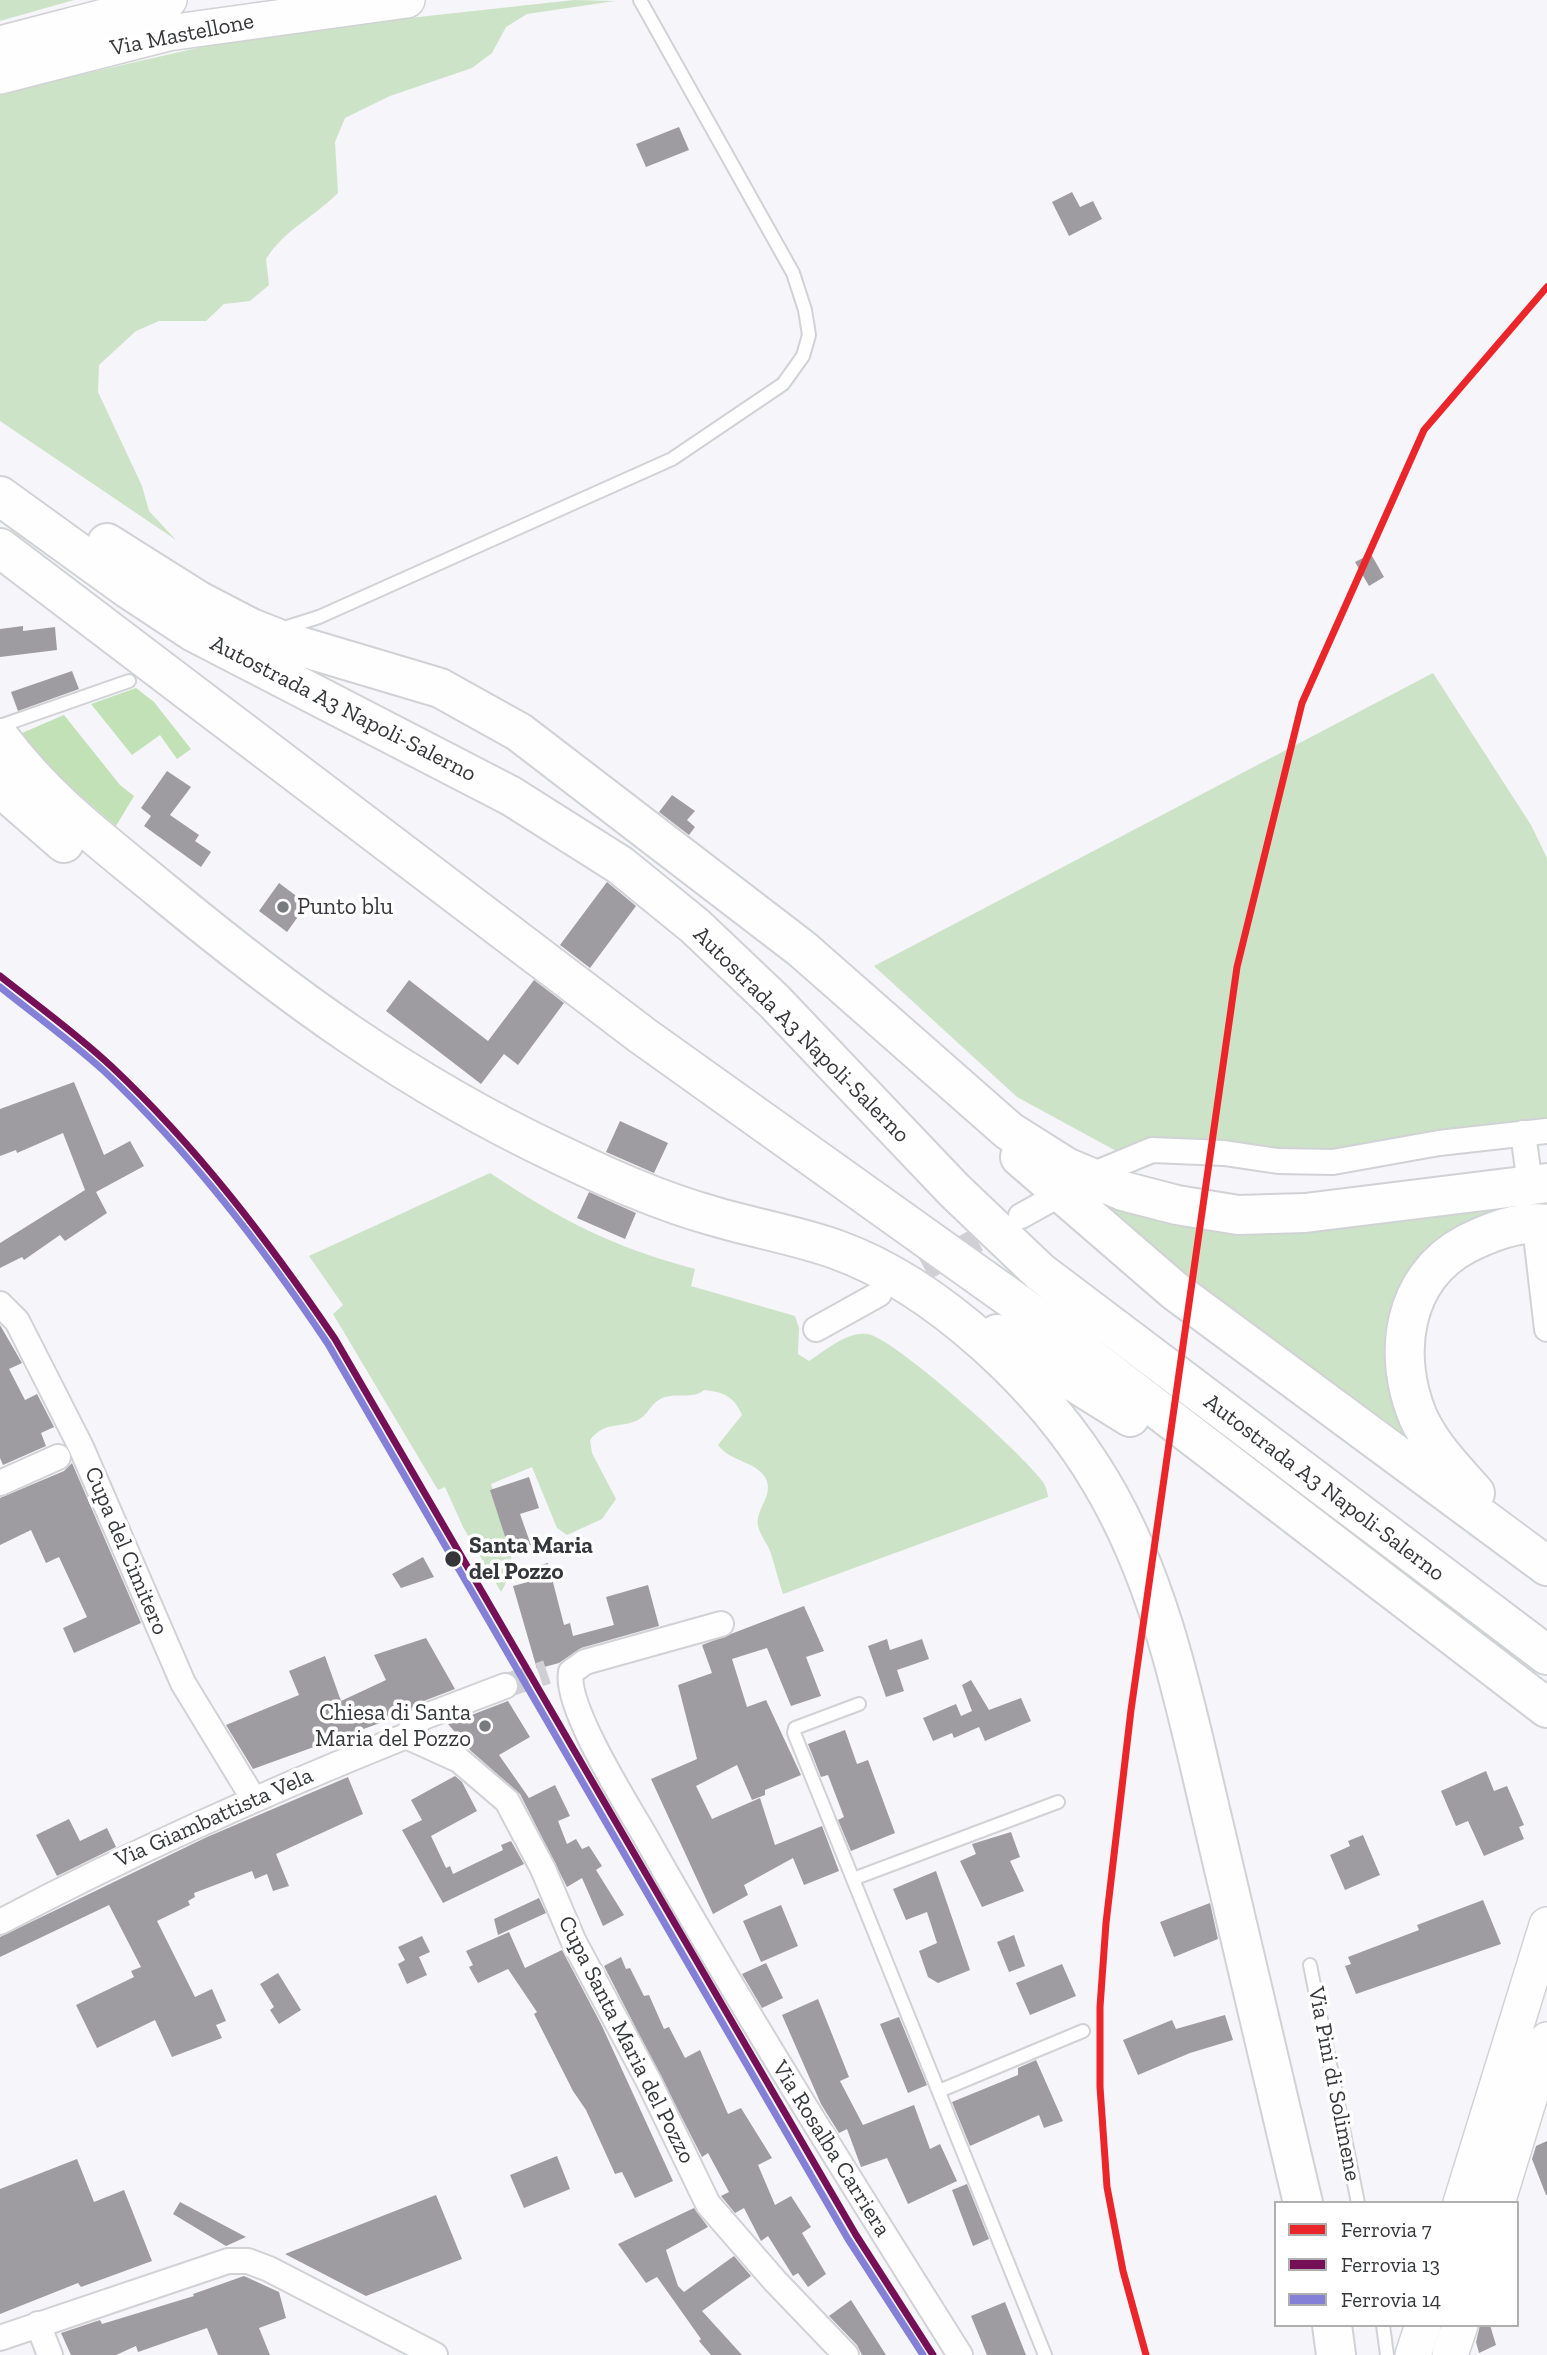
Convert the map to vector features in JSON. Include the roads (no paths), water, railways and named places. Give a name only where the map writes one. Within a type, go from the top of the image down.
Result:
[{"type":"highway","points":[[0,470],[140,565],[251,628],[289,643],[440,688],[519,732],[792,941],[1009,1131],[1066,1167],[1123,1191],[1177,1205],[1238,1215],[1305,1213],[1537,1177]]},
{"type":"highway","name":"Autostrada A3 Napoli-Salerno","points":[[0,496],[130,590],[192,631],[499,790],[620,865],[695,926],[774,1001],[954,1190],[1040,1272],[1547,1655]]},
{"type":"highway","name":"Autostrada A3 Napoli-Salerno","points":[[0,548],[643,1036],[1045,1323],[1547,1708]]},
{"type":"highway","points":[[1,735],[57,805],[257,970]]},
{"type":"highway","points":[[0,787],[44,828],[136,894],[257,970],[418,1082],[557,1154],[673,1204],[835,1249],[884,1283],[1053,1367],[1346,1554]]},
{"type":"highway","points":[[895,1032],[1029,1167],[1175,1292],[1535,1557]]},
{"type":"highway","points":[[1535,1557],[1435,1448],[1418,1416],[1405,1372],[1404,1330],[1420,1289],[1449,1253],[1492,1231],[1536,1222],[1541,1229]]},
{"type":"highway","points":[[884,1283],[934,1304],[999,1355],[1056,1414],[1101,1481],[1138,1551],[1156,1596],[1185,1705],[1303,2201]]},
{"type":"highway","points":[[1332,2327],[1336,2355]]},
{"type":"street","name":"Via Mastellone","points":[[0,44],[166,12],[407,0]]},
{"type":"street","name":"Via Mastellone","points":[[0,76],[166,12]]},
{"type":"street","points":[[1104,1170],[1152,1150],[1224,1153],[1278,1161],[1333,1162],[1535,1132],[1537,1177]]},
{"type":"street","points":[[1021,1216],[1048,1201]]},
{"type":"street","points":[[1541,1229],[1547,1329]]},
{"type":"street","points":[[816,1329],[884,1283]]},
{"type":"street","name":"Cupa del Cimitero","points":[[0,1304],[17,1321],[81,1447],[183,1684],[253,1798]]},
{"type":"street","points":[[0,1483],[58,1457]]},
{"type":"street","name":"Via Rosalba Carriera","points":[[720,1624],[585,1662],[559,1672],[572,1693],[583,1721],[732,1991],[960,2355]]},
{"type":"street","name":"Via Giambattista Vela","points":[[0,1922],[107,1865],[253,1798],[406,1736],[421,1718],[505,1686]]},
{"type":"street","name":"Cupa Santa Maria del Pozzo","points":[[406,1736],[458,1760],[507,1801],[543,1869],[573,1940],[649,2082],[708,2204],[775,2281],[846,2355]]},
{"type":"street","points":[[1462,2201],[1547,1925]]},
{"type":"street","points":[[1498,2201],[1547,2040]]},
{"type":"street","points":[[0,2338],[228,2261],[248,2261],[269,2269],[435,2355]]},
{"type":"street","points":[[38,2324],[50,2355]]},
{"type":"street","points":[[1413,2355],[1422,2327]]},
{"type":"street","points":[[1450,2355],[1459,2327]]},
{"type":"lane","points":[[280,629],[355,601],[672,459],[783,384],[803,356],[808,335],[805,310],[793,273],[640,0]]},
{"type":"lane","points":[[1,735],[129,681]]},
{"type":"lane","points":[[859,1704],[793,1730],[1045,2355]]},
{"type":"lane","points":[[853,1879],[1058,1802]]},
{"type":"lane","name":"Via Pini di Solimene","points":[[1310,1965],[1358,2201]]},
{"type":"lane","points":[[939,2091],[1083,2031]]},
{"type":"lane","points":[[1383,2327],[1387,2355]]},
{"type":"tunnel","points":[[893,1286],[1008,1223]]},
{"type":"tunnel","points":[[505,1686],[547,1672]]},
{"type":"rail line","name":"7","points":[[1146,2355],[1123,2271],[1107,2187],[1100,2087],[1100,2007],[1106,1923],[1131,1710],[1237,967],[1302,703],[1424,430],[1547,287]]},
{"type":"rail line","name":"13","points":[[0,976],[99,1055],[174,1130],[258,1232],[335,1339],[856,2235],[933,2355]]},
{"type":"rail line","name":"14","points":[[0,987],[104,1071],[166,1134],[224,1201],[328,1344],[848,2239],[923,2355]]},
{"type":"place","name":"Punto blu","points":[[283,907]]},
{"type":"place","name":"Santa Maria del Pozzo","points":[[453,1559]]},
{"type":"place","name":"Chiesa di Santa Maria del Pozzo","points":[[485,1726]]}]
